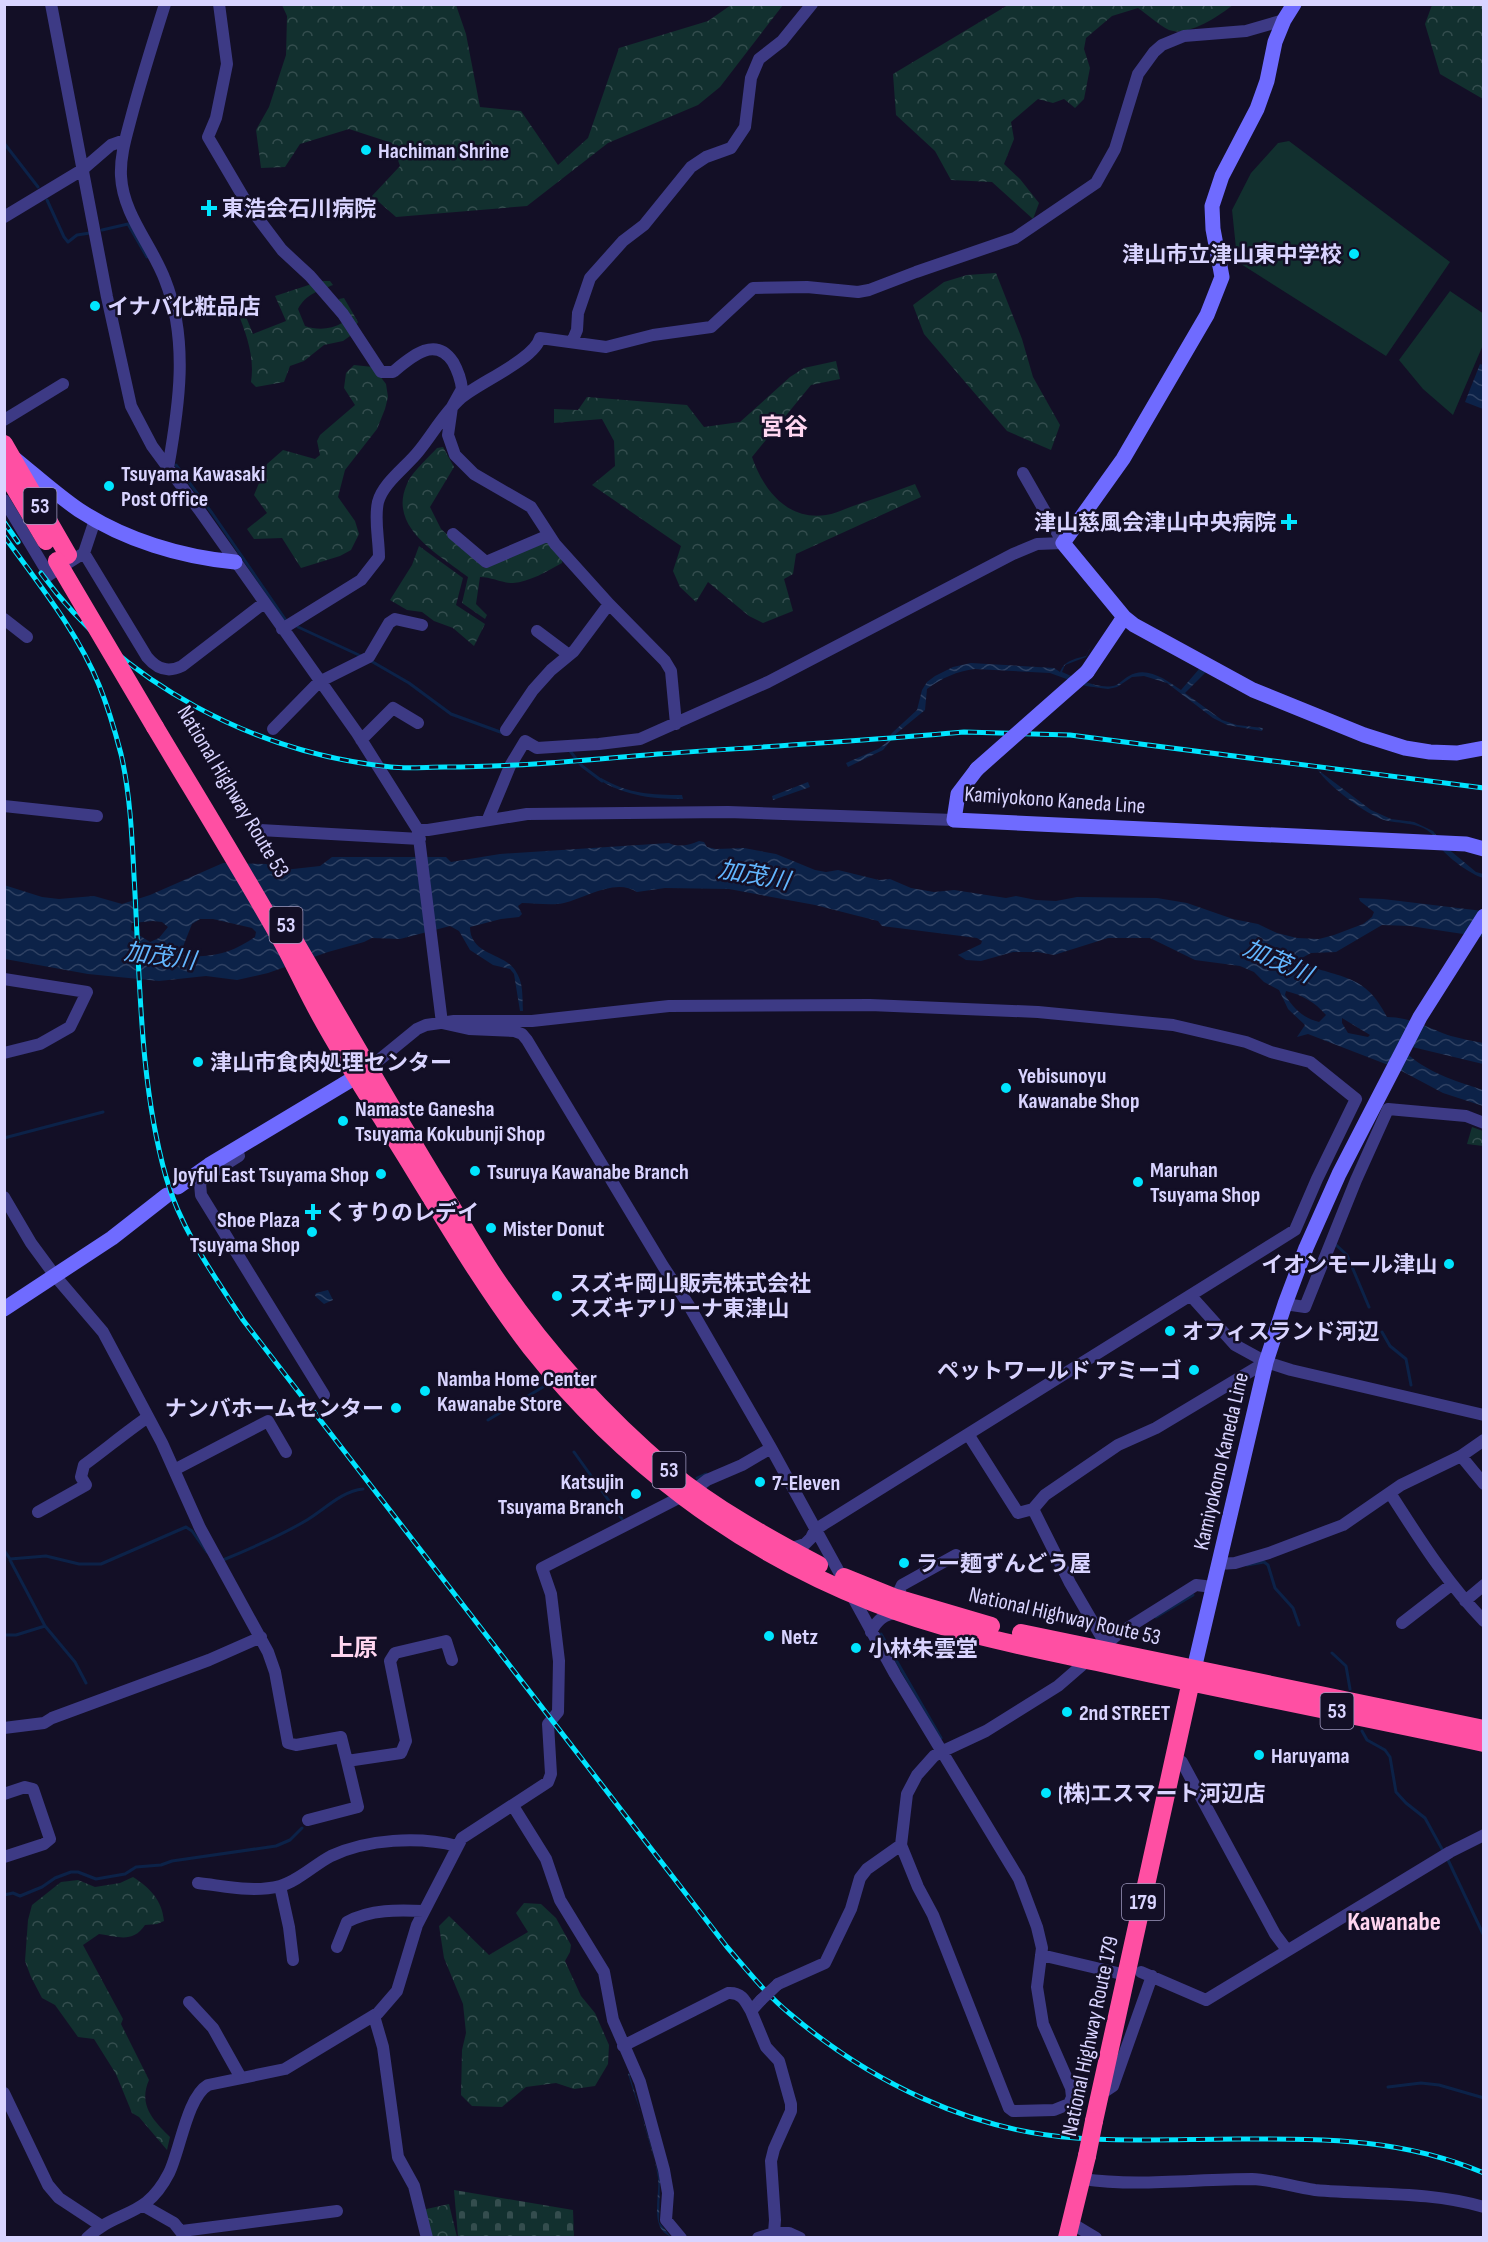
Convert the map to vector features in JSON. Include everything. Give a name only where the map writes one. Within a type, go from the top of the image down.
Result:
[{"type":"highway","name":"National Highway Route 53","points":[[6,458],[70,556],[160,725],[338,1014],[362,1073]]},
{"type":"highway","name":"National Highway Route 53","points":[[226,835],[319,1014],[362,1073],[493,1275],[528,1323],[594,1401],[687,1493],[766,1551],[870,1602],[899,1605],[1097,1651],[1192,1676],[1484,1743]]},
{"type":"highway","name":"National Highway Route 53","points":[[687,1493],[840,1576],[899,1605]]},
{"type":"highway","name":"National Highway Route 53","points":[[1192,1676],[1484,1729]]},
{"type":"highway","name":"National Highway Route 179","points":[[1069,2230],[1094,2121],[1134,1972],[1150,1871],[1192,1676]]},
{"type":"main road","points":[[1294,4],[1275,42],[1268,81],[1257,109],[1222,176],[1212,206],[1213,230],[1222,277],[1214,300],[1198,332],[1123,459],[1063,543],[1124,617],[1134,625],[1253,690],[1364,735],[1405,748],[1456,753],[1484,748]]},
{"type":"main road","points":[[6,458],[77,509],[125,534],[208,560],[235,562]]},
{"type":"main road","name":"Kamiyokono Kaneda Line","points":[[1124,617],[1087,672],[977,769],[958,794],[954,819],[1466,844],[1484,849]]},
{"type":"main road","name":"Kamiyokono Kaneda Line","points":[[1192,1676],[1266,1362],[1306,1248],[1339,1174],[1386,1079],[1420,1017],[1484,916]]},
{"type":"main road","points":[[4,1309],[56,1277],[112,1238],[209,1165],[362,1073]]},
{"type":"street","points":[[51,4],[130,406],[141,428],[168,468],[361,740],[419,838],[442,1018]]},
{"type":"street","points":[[165,4],[125,140],[120,175],[124,197],[166,282],[179,329],[181,348],[176,419],[168,468]]},
{"type":"street","points":[[219,4],[227,64],[216,118],[208,137],[248,205],[282,250],[310,276],[343,314],[381,372],[393,372],[418,353],[436,349],[447,354],[455,365],[462,389],[452,407],[419,450],[384,490],[379,501],[377,560],[361,580],[282,629]]},
{"type":"street","points":[[572,342],[577,330],[578,313],[590,278],[623,241],[644,225],[691,167],[706,157],[731,148],[745,127],[751,78],[759,59],[782,41],[812,4]]},
{"type":"street","points":[[676,724],[671,671],[665,661],[566,557],[531,507],[474,474],[455,455],[448,435],[452,407],[467,394],[510,368],[538,345],[540,338],[606,347],[654,335],[711,327],[753,288],[807,287],[858,292],[869,290],[1015,238],[1096,183],[1115,149],[1138,74],[1162,45],[1184,36],[1246,31],[1284,20]]},
{"type":"street","points":[[4,217],[82,170],[111,145],[125,140]]},
{"type":"street","points":[[4,420],[63,384]]},
{"type":"street","points":[[488,819],[510,766],[525,741],[537,748],[640,739],[768,682],[1013,554],[1037,544],[1063,543],[1023,473]]},
{"type":"street","points":[[4,500],[49,575],[70,556],[95,520]]},
{"type":"street","points":[[453,534],[486,562],[549,535]]},
{"type":"street","points":[[70,556],[147,657],[162,669],[171,670],[182,666],[264,603]]},
{"type":"street","points":[[507,730],[533,690],[569,655],[609,604]]},
{"type":"street","points":[[4,619],[27,637]]},
{"type":"street","points":[[273,729],[319,682],[369,657],[389,623],[394,620],[422,625]]},
{"type":"street","points":[[537,631],[569,655]]},
{"type":"street","points":[[361,740],[393,708],[418,723]]},
{"type":"street","points":[[4,806],[97,816]]},
{"type":"street","points":[[260,830],[419,838],[428,830],[527,814],[728,812],[954,819]]},
{"type":"street","points":[[4,979],[87,992],[75,1020],[67,1030],[40,1044],[4,1053]]},
{"type":"street","points":[[362,1073],[417,1029],[442,1018],[459,1021],[532,1021],[669,1006],[870,1005],[1038,1012],[1173,1025],[1246,1042],[1271,1052],[1310,1062],[1356,1099],[1295,1230],[814,1530],[812,1538],[805,1544],[789,1549]]},
{"type":"street","points":[[442,1018],[464,1028],[514,1031],[526,1038],[688,1304],[941,1752],[1019,1879],[1037,1927],[1041,1951],[1037,1987],[1043,2024],[1071,2088],[1072,2097],[1069,2104],[1054,2110],[1013,2111],[1009,2108],[933,1915],[918,1887],[901,1845],[906,1794],[917,1775],[934,1756],[941,1752],[986,1731],[1018,1712],[1058,1686],[1097,1651],[1196,1586],[1213,1587]]},
{"type":"street","points":[[1285,1304],[1305,1306],[1356,1180],[1388,1109],[1466,1116],[1484,1124]]},
{"type":"street","points":[[277,1125],[260,1142],[204,1178],[200,1183],[200,1191],[204,1202],[324,1395]]},
{"type":"street","points":[[4,1197],[31,1243],[56,1277],[104,1332],[174,1470],[200,1528],[261,1637],[275,1672],[288,1743],[296,1746],[341,1737],[358,1807],[308,1820]]},
{"type":"street","points":[[1191,1296],[1235,1345],[1266,1362],[1291,1370],[1484,1414]]},
{"type":"street","points":[[968,1434],[1018,1513],[1033,1509],[1045,1495],[1118,1445],[1156,1428],[1266,1362]]},
{"type":"street","points":[[38,1512],[86,1485],[81,1477],[84,1465],[148,1417]]},
{"type":"street","points":[[174,1470],[268,1421],[286,1452]]},
{"type":"street","points":[[1218,1564],[1235,1563],[1269,1553],[1342,1525],[1413,1478],[1461,1456],[1484,1440]]},
{"type":"street","points":[[87,2238],[100,2225],[144,2206],[157,2193],[169,2174],[196,2098],[202,2088],[285,2069],[374,2016],[397,1991],[416,1928],[457,1846],[468,1832],[545,1786],[551,1774],[548,1724],[558,1712],[559,1661],[551,1594],[542,1568],[771,1448]]},
{"type":"street","points":[[1461,1456],[1484,1484]]},
{"type":"street","points":[[1390,1493],[1451,1585],[1484,1621]]},
{"type":"street","points":[[1033,1509],[1070,1584],[1097,1651]]},
{"type":"street","points":[[872,1632],[880,1618],[899,1605],[902,1585],[956,1555]]},
{"type":"street","points":[[1402,1623],[1451,1585]]},
{"type":"street","points":[[1465,1601],[1484,1585]]},
{"type":"street","points":[[4,1728],[44,1723],[52,1718],[209,1660],[261,1637]]},
{"type":"street","points":[[347,1761],[401,1753],[406,1742],[390,1661],[395,1653],[446,1641],[452,1660]]},
{"type":"street","points":[[1173,1756],[1182,1762],[1275,1934],[1287,1950]]},
{"type":"street","points":[[4,1794],[25,1787],[33,1789],[50,1836],[50,1841],[46,1843],[4,1857]]},
{"type":"street","points":[[513,1806],[548,1864],[558,1896],[604,1972],[611,2013],[640,2082],[664,2169],[667,2183],[666,2220],[681,2238]]},
{"type":"street","points":[[1041,1951],[1134,1972],[1206,2000],[1450,1852],[1484,1835]]},
{"type":"street","points":[[198,1883],[249,1890],[280,1886],[333,1855],[387,1841],[432,1841],[457,1846]]},
{"type":"street","points":[[751,2011],[778,1984],[825,1963],[851,1909],[860,1878],[867,1869],[901,1845]]},
{"type":"street","points":[[280,1886],[293,1960]]},
{"type":"street","points":[[338,1947],[347,1922],[360,1915],[391,1910],[424,1911]]},
{"type":"street","points":[[1101,2094],[1113,2086],[1134,1972]]},
{"type":"street","points":[[623,2046],[728,1993],[734,1992],[741,1995],[751,2011],[766,2047],[779,2061],[791,2104],[791,2111],[771,2161],[774,2233]]},
{"type":"street","points":[[189,2002],[213,2028],[241,2078]]},
{"type":"street","points":[[374,2016],[383,2047],[398,2157],[414,2186],[427,2238]]},
{"type":"street","points":[[4,2093],[48,2185],[59,2198],[100,2225]]},
{"type":"street","points":[[1082,2179],[1100,2182],[1267,2180],[1311,2189],[1443,2197],[1484,2207]]},
{"type":"street","points":[[144,2206],[164,2215],[183,2234],[337,2211]]},
{"type":"street","points":[[1069,2230],[1096,2238]]},
{"type":"street","points":[[758,2238],[774,2233],[789,2233],[800,2238]]},
{"type":"green space","points":[[282,5],[456,5],[466,34],[480,107],[521,111],[558,165],[588,138],[619,48],[708,21],[731,5],[783,5],[720,87],[698,105],[608,143],[527,206],[396,217],[372,196],[400,166],[392,143],[349,129],[300,144],[285,167],[261,168],[256,130],[269,107],[286,55],[287,16]]},
{"type":"green space","points":[[1008,5],[1233,5],[1220,15],[1185,31],[1169,30],[1138,8],[1112,16],[1086,38],[1084,49],[1090,68],[1084,99],[1075,108],[1064,99],[1053,103],[1038,99],[1011,122],[1014,139],[1004,164],[1020,179],[1039,203],[1033,219],[992,182],[951,180],[935,151],[896,115],[893,74]]},
{"type":"green space","points":[[1432,5],[1483,5],[1483,99],[1440,74],[1425,24]]},
{"type":"green space","points":[[1289,141],[1450,262],[1386,356],[1241,264],[1237,258],[1232,210],[1251,173],[1278,143]]},
{"type":"green space","points":[[996,273],[1022,339],[1033,377],[1060,425],[1051,450],[1007,431],[924,334],[913,305],[944,282],[967,275]]},
{"type":"green space","points":[[321,281],[330,281],[333,285],[313,294],[301,304],[298,309],[305,326],[324,329],[342,323],[333,310],[339,299],[344,298],[358,322],[350,336],[343,341],[324,345],[304,361],[290,366],[284,382],[256,387],[251,382],[251,354],[237,310],[242,307],[253,334],[286,321],[275,296]]},
{"type":"green space","points":[[1450,291],[1484,314],[1483,345],[1453,415],[1423,389],[1399,360]]},
{"type":"green space","points":[[836,361],[840,379],[811,385],[752,457],[763,480],[778,500],[788,508],[812,516],[833,514],[915,484],[921,497],[796,554],[793,574],[784,579],[793,611],[763,623],[749,616],[708,582],[696,602],[680,587],[673,571],[681,546],[592,485],[615,466],[614,441],[602,419],[554,423],[554,409],[578,410],[587,397],[687,405],[704,427],[740,422],[790,377],[804,368]]},
{"type":"green space","points":[[354,365],[373,367],[386,384],[388,397],[377,429],[345,470],[338,497],[355,521],[359,534],[351,550],[340,556],[301,568],[282,538],[254,539],[247,529],[267,513],[254,495],[267,464],[283,450],[315,459],[320,455],[317,441],[320,435],[355,405],[344,388],[346,373]]},
{"type":"green space","points":[[443,447],[454,467],[430,507],[441,529],[484,568],[534,544],[548,540],[563,557],[562,563],[525,581],[509,583],[480,577],[476,604],[487,615],[485,619],[462,603],[468,577],[431,550],[410,527],[404,514],[403,500],[409,480],[437,448]]},
{"type":"green space","points":[[419,546],[463,578],[456,605],[485,624],[474,646],[453,628],[434,621],[422,612],[407,610],[390,600],[412,565]]},
{"type":"green space","points":[[1472,1127],[1483,1131],[1483,1146],[1467,1144]]},
{"type":"green space","points":[[133,1877],[154,1895],[161,1907],[164,1921],[145,1925],[130,1937],[99,1934],[83,1945],[123,2019],[121,2024],[149,2080],[145,2097],[146,2105],[153,2118],[170,2137],[167,2150],[139,2117],[132,2113],[116,2074],[94,2039],[78,2037],[55,2005],[42,1998],[25,1961],[28,1920],[32,1905],[61,1882],[78,1880],[95,1887],[120,1883]]},
{"type":"green space","points":[[524,1903],[541,1904],[556,1918],[571,1945],[565,1961],[581,1996],[595,2013],[609,2045],[608,2064],[595,2086],[574,2089],[556,2083],[526,2087],[502,2107],[472,2106],[461,2095],[462,2050],[466,2033],[463,2004],[444,1958],[439,1926],[449,1916],[489,1955],[528,1932],[516,1913]]},
{"type":"green space","points":[[454,2190],[573,2210],[574,2237],[458,2237]]},
{"type":"green space","points":[[449,2204],[457,2237],[428,2237],[422,2210]]},
{"type":"water","points":[[1480,364],[1483,365],[1483,409],[1465,402]]},
{"type":"water","points":[[1091,646],[1086,657],[1065,665],[1074,659],[1086,656]]},
{"type":"water","points":[[1206,661],[1212,666],[1185,693],[1222,720],[1237,725],[1263,728],[1262,731],[1227,725],[1213,718],[1167,683],[1144,676],[1132,677],[1117,687],[1108,689],[1086,686],[1050,673],[975,669],[950,676],[927,689],[925,710],[897,733],[883,750],[848,767],[846,763],[886,743],[892,733],[917,710],[922,690],[927,682],[953,667],[971,663],[1054,668],[1060,672],[1065,665],[1062,672],[1107,687],[1136,673],[1149,673],[1163,678],[1181,690]]},
{"type":"water","points":[[1318,770],[1371,810],[1391,819],[1414,822],[1433,831],[1446,847],[1476,872],[1483,874],[1483,878],[1453,860],[1427,830],[1415,825],[1377,817],[1338,791]]},
{"type":"water","points":[[601,778],[631,790],[650,794],[682,795],[683,799],[630,793],[599,780]]},
{"type":"water","points":[[808,782],[810,787],[773,800],[772,796]]},
{"type":"water","name":"加茂川","points":[[699,841],[704,842],[707,847],[716,849],[744,848],[776,854],[815,870],[826,872],[838,870],[879,880],[890,879],[911,888],[934,892],[954,890],[1006,898],[1016,896],[1056,901],[1077,897],[1157,898],[1187,903],[1297,938],[1319,939],[1363,924],[1372,917],[1374,912],[1359,898],[1483,911],[1483,937],[1410,926],[1382,925],[1336,952],[1311,953],[1300,959],[1301,963],[1361,985],[1379,1003],[1387,1017],[1412,1021],[1451,1036],[1483,1043],[1483,1064],[1404,1045],[1404,1051],[1431,1070],[1483,1090],[1483,1106],[1443,1093],[1396,1068],[1308,1034],[1297,1037],[1305,1025],[1288,1009],[1279,990],[1264,982],[1254,972],[1240,966],[1195,960],[1150,938],[1108,938],[1054,955],[1038,952],[1013,952],[981,961],[966,960],[958,955],[981,944],[982,941],[977,938],[882,926],[878,921],[815,905],[729,889],[665,888],[637,892],[628,888],[610,888],[564,903],[522,903],[518,906],[522,914],[519,917],[470,927],[475,943],[510,964],[515,970],[521,985],[523,1011],[520,1011],[514,974],[510,969],[493,965],[470,950],[459,931],[450,926],[400,939],[372,938],[268,973],[237,980],[206,976],[159,981],[88,974],[5,959],[4,885],[42,897],[59,899],[94,896],[122,904],[150,895],[223,863],[266,864],[284,870],[320,866],[332,857],[446,857],[451,862],[500,854],[669,843],[680,846]],"holes":[[[200,919],[213,919],[252,928],[256,932],[255,937],[246,943],[219,954],[200,956],[180,954],[192,924]],[[153,921],[162,922],[168,927],[159,938],[150,942],[131,930],[132,923]],[[1286,991],[1303,997],[1326,1015],[1319,1022],[1308,1018],[1295,1009],[1285,995]],[[1342,1018],[1370,1035],[1368,1037],[1348,1033],[1342,1023]]]},
{"type":"water","points":[[328,1290],[333,1300],[324,1304],[315,1296],[316,1293]]},
{"type":"water","points":[[629,2073],[641,2113],[628,2074]]},
{"type":"water","points":[[655,2162],[660,2179],[659,2222],[671,2237],[664,2233],[658,2220],[658,2178]]},
{"type":"waterway","points":[[4,143],[38,187]]},
{"type":"waterway","points":[[47,200],[68,242],[77,235],[90,233]]},
{"type":"waterway","points":[[102,230],[128,224],[147,257]]},
{"type":"waterway","points":[[176,465],[287,622]]},
{"type":"waterway","points":[[298,627],[361,656]]},
{"type":"waterway","points":[[371,661],[409,683],[451,714],[503,733]]},
{"type":"waterway","points":[[570,751],[582,766],[602,781]]},
{"type":"waterway","points":[[4,1138],[103,1112]]},
{"type":"waterway","points":[[1335,1244],[1347,1255],[1369,1307]]},
{"type":"waterway","points":[[1382,1332],[1390,1346],[1406,1359],[1411,1385]]},
{"type":"waterway","points":[[488,1420],[543,1387]]},
{"type":"waterway","points":[[574,1452],[622,1519]]},
{"type":"waterway","points":[[697,1478],[706,1474]]},
{"type":"waterway","points":[[223,1560],[287,1531],[348,1493],[363,1489]]},
{"type":"waterway","points":[[4,1550],[10,1559],[46,1556],[79,1564],[101,1564],[186,1527],[192,1531],[207,1552]]},
{"type":"waterway","points":[[10,1560],[45,1626],[75,1662],[86,1683]]},
{"type":"waterway","points":[[1247,1565],[1264,1562],[1268,1565],[1275,1588],[1293,1608],[1299,1625]]},
{"type":"waterway","points":[[1156,1617],[1193,1595]]},
{"type":"waterway","points":[[4,1635],[16,1635],[45,1626]]},
{"type":"waterway","points":[[881,1634],[941,1738]]},
{"type":"waterway","points":[[1332,1653],[1346,1666],[1350,1689]]},
{"type":"waterway","points":[[1362,1731],[1367,1740],[1385,1750],[1390,1757],[1396,1792],[1425,1818],[1442,1849]]},
{"type":"waterway","points":[[4,1895],[13,1893],[20,1896],[71,1872],[78,1872],[96,1879],[125,1874],[136,1867],[276,1846],[290,1840],[302,1828]]},
{"type":"waterway","points":[[1448,1860],[1484,1936]]},
{"type":"waterway","points":[[1388,2087],[1421,2083],[1439,2085],[1484,2098]]},
{"type":"railway","points":[[4,522],[18,542]]},
{"type":"railway","points":[[4,536],[56,608],[80,646],[102,693],[121,754],[130,815],[142,1028],[150,1104],[166,1177],[189,1233],[243,1320],[727,1947],[757,1982],[772,1998],[820,2038],[887,2081],[960,2113],[998,2125],[1037,2133],[1096,2139],[1302,2139],[1363,2143],[1423,2153],[1484,2173]]},
{"type":"railway","points":[[41,573],[74,613],[111,648],[151,679],[195,706],[242,729],[290,746],[340,759],[391,767],[472,767],[578,761],[964,732],[1070,735],[1484,788]]},
{"type":"place","name":"Hachiman Shrine","points":[[366,150]]},
{"type":"place","name":"東浩会石川病院","points":[[209,208]]},
{"type":"place","name":"津山市立津山東中学校","points":[[1354,254]]},
{"type":"place","name":"イナバ化粧品店","points":[[95,306]]},
{"type":"place","name":"Tsuyama Kawasaki Post Office","points":[[109,486]]},
{"type":"place","name":"津山慈風会津山中央病院","points":[[1289,522]]},
{"type":"place","name":"津山市食肉処理センター","points":[[198,1062]]},
{"type":"place","name":"Yebisunoyu Kawanabe Shop","points":[[1006,1088]]},
{"type":"place","name":"Namaste Ganesha Tsuyama Kokubunji Shop","points":[[343,1121]]},
{"type":"place","name":"Tsuruya Kawanabe Branch","points":[[475,1171]]},
{"type":"place","name":"Joyful East Tsuyama Shop","points":[[381,1174]]},
{"type":"place","name":"Maruhan Tsuyama Shop","points":[[1138,1182]]},
{"type":"place","name":"くすりのレデイ","points":[[313,1212]]},
{"type":"place","name":"Mister Donut","points":[[491,1228]]},
{"type":"place","name":"Shoe Plaza Tsuyama Shop","points":[[312,1232]]},
{"type":"place","name":"イオンモール津山","points":[[1449,1264]]},
{"type":"place","name":"スズキ岡山販売株式会社 スズキアリーナ東津山","points":[[557,1296]]},
{"type":"place","name":"オフィスランド河辺","points":[[1170,1331]]},
{"type":"place","name":"ペットワールド アミーゴ","points":[[1194,1370]]},
{"type":"place","name":"Namba Home Center Kawanabe Store","points":[[425,1391]]},
{"type":"place","name":"ナンバホームセンター","points":[[396,1408]]},
{"type":"place","name":"7-Eleven","points":[[760,1482]]},
{"type":"place","name":"Katsujin Tsuyama Branch","points":[[636,1494]]},
{"type":"place","name":"ラー麺ずんどう屋","points":[[904,1563]]},
{"type":"place","name":"Netz","points":[[769,1636]]},
{"type":"place","name":"小林朱雲堂","points":[[856,1648]]},
{"type":"place","name":"2nd STREET","points":[[1067,1712]]},
{"type":"place","name":"Haruyama","points":[[1259,1755]]},
{"type":"place","name":"(株)エスマート河辺店","points":[[1046,1793]]},
{"type":"district","name":"宮谷","points":[[784,427]]},
{"type":"district","name":"上原","points":[[354,1648]]},
{"type":"district","name":"Kawanabe","points":[[1394,1921]]}]
